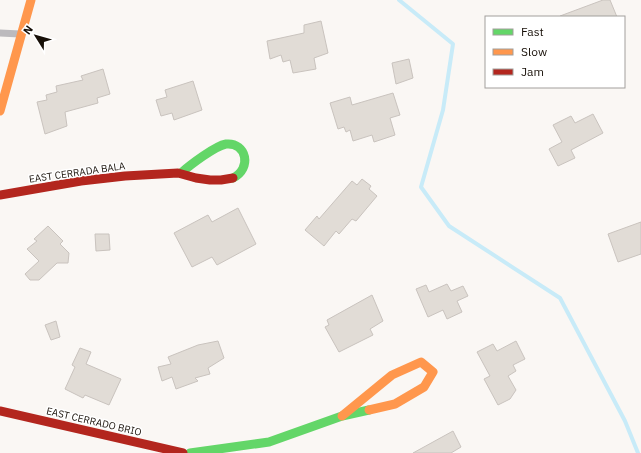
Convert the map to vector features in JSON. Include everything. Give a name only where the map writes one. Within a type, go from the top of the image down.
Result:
[{"type":"street","points":[[0,111],[31,0]]},
{"type":"street","name":"EAST CERRADA BALA","points":[[0,195],[95,178],[134,175],[181,173],[195,178],[211,180],[227,179],[235,177],[245,166],[244,153],[238,146],[224,144],[214,148],[181,173]]},
{"type":"street","points":[[190,453],[269,442],[342,416],[395,404],[424,387],[433,372],[421,362],[392,375],[342,416]]},
{"type":"street","name":"EAST CERRADO BRIO","points":[[0,411],[183,453]]},
{"type":"lane","points":[[0,34],[22,34]]},
{"type":"building","points":[[603,0],[610,0],[617,16],[560,16]]},
{"type":"building","points":[[321,21],[328,53],[314,58],[316,69],[293,73],[290,60],[283,62],[281,55],[270,59],[267,41],[304,33],[304,25]]},
{"type":"building","points":[[409,59],[413,78],[396,84],[392,63]]},
{"type":"building","points":[[103,69],[110,94],[97,98],[98,103],[65,112],[67,126],[45,134],[37,102],[47,100],[46,95],[57,92],[56,86],[83,80],[81,76]]},
{"type":"building","points":[[193,81],[202,110],[174,120],[172,113],[161,116],[156,100],[167,97],[165,90]]},
{"type":"building","points":[[393,93],[400,115],[390,118],[395,135],[374,142],[372,135],[353,141],[350,130],[346,132],[344,127],[338,129],[330,103],[350,97],[352,105]]},
{"type":"building","points":[[593,114],[603,133],[571,150],[575,158],[558,166],[549,149],[562,142],[553,125],[571,116],[575,123]]},
{"type":"building","points":[[362,179],[371,186],[369,189],[377,196],[356,221],[352,219],[339,234],[336,231],[324,246],[305,230],[317,216],[319,219],[352,181],[357,185]]},
{"type":"building","points":[[238,208],[256,244],[217,265],[212,257],[192,267],[174,233],[208,215],[212,222]]},
{"type":"building","points":[[641,222],[641,254],[618,262],[608,234]]},
{"type":"building","points":[[48,226],[63,241],[60,244],[69,253],[68,263],[57,263],[39,280],[30,280],[25,274],[39,261],[27,249],[37,241],[34,239]]},
{"type":"building","points":[[95,234],[109,234],[110,250],[96,251]]},
{"type":"building","points":[[447,284],[451,291],[463,286],[468,296],[457,301],[462,312],[447,319],[443,310],[428,317],[416,289],[426,285],[429,292]]},
{"type":"building","points":[[372,295],[383,321],[370,329],[373,335],[339,352],[325,327],[329,325],[327,320]]},
{"type":"building","points":[[56,321],[60,337],[51,340],[45,325]]},
{"type":"building","points":[[218,341],[224,358],[208,368],[210,374],[195,378],[198,381],[176,389],[172,377],[162,381],[158,367],[171,364],[168,357],[198,345]]},
{"type":"building","points":[[516,341],[525,359],[513,365],[516,371],[508,376],[516,390],[510,399],[498,405],[484,379],[490,376],[477,352],[493,344],[497,351]]},
{"type":"building","points":[[80,348],[91,352],[86,364],[121,379],[109,405],[85,395],[83,398],[65,389],[75,367],[72,365]]},
{"type":"building","points":[[453,431],[461,447],[451,453],[413,453]]},
{"type":"waterway","points":[[399,0],[453,44],[443,110],[421,187],[449,226],[560,298],[625,421],[638,453]]},
{"type":"traffic: fast","points":[[181,173],[209,152],[221,145],[226,144],[239,147],[244,157],[245,163],[243,169],[233,178]]},
{"type":"traffic: fast","points":[[190,453],[269,442],[342,416],[369,410]]},
{"type":"traffic: slow","points":[[0,111],[31,0]]},
{"type":"traffic: slow","points":[[342,416],[392,375],[421,362],[433,372],[424,387],[395,404],[369,410]]},
{"type":"traffic: jam","points":[[0,195],[81,181],[125,176],[178,173],[210,180],[233,178]]},
{"type":"traffic: jam","points":[[0,411],[183,453]]}]
